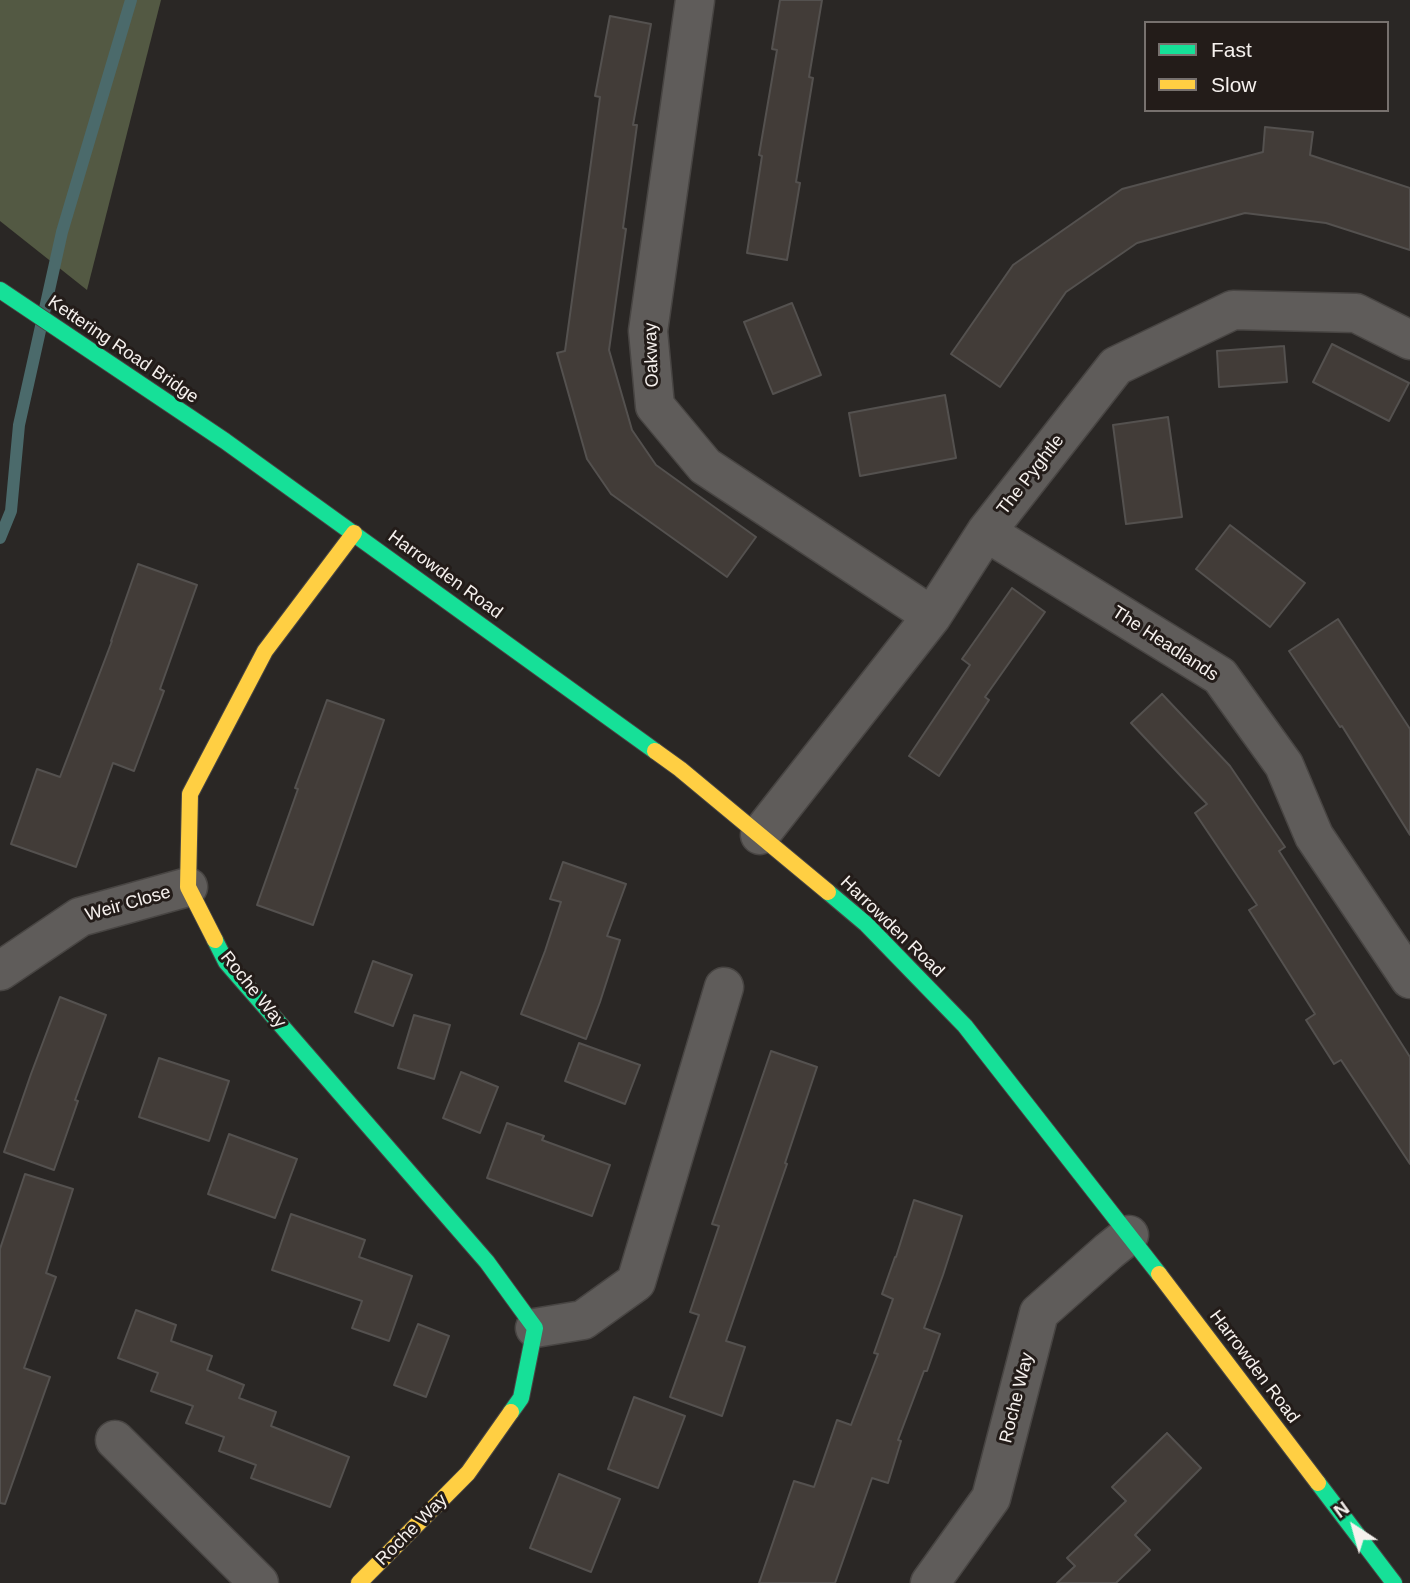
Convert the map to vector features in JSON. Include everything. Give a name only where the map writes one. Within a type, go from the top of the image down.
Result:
[{"type":"main road","name":"Kettering Road Bridge","points":[[0,290],[225,441]]},
{"type":"main road","name":"Harrowden Road","points":[[225,441],[680,769],[866,925],[965,1026],[1129,1235],[1394,1583]]},
{"type":"main road","name":"Roche Way","points":[[354,533],[265,651],[190,794],[188,887],[226,962],[487,1262],[535,1328],[521,1398],[468,1473],[359,1583]]},
{"type":"street","name":"Oakway","points":[[695,0],[648,331],[655,406],[705,466],[932,616]]},
{"type":"street","name":"The Pyghtle","points":[[760,835],[932,616],[986,532],[1116,366],[1233,310],[1356,313],[1410,340]]},
{"type":"street","name":"The Headlands","points":[[986,532],[1220,676],[1284,765],[1314,836],[1410,979]]},
{"type":"street","name":"Weir Close","points":[[0,971],[80,917],[188,887]]},
{"type":"street","points":[[535,1328],[583,1320],[636,1282],[724,987]]},
{"type":"street","name":"Roche Way","points":[[930,1583],[991,1498],[1039,1314],[1129,1235]]},
{"type":"street","points":[[115,1440],[259,1583]]},
{"type":"green space","points":[[0,0],[161,0],[87,290],[0,221]]},
{"type":"building","points":[[780,0],[822,0],[809,77],[813,78],[796,182],[800,183],[787,260],[747,253],[762,156],[759,155],[777,50],[772,49]]},
{"type":"building","points":[[610,16],[651,24],[633,125],[637,125],[623,228],[626,229],[609,350],[632,430],[656,465],[756,537],[727,577],[611,494],[587,459],[557,353],[565,351],[600,97],[595,96]]},
{"type":"building","points":[[1265,127],[1313,132],[1310,155],[1410,188],[1410,250],[1326,223],[1245,213],[1137,243],[1066,292],[1000,387],[951,354],[1013,265],[1122,189],[1263,152]]},
{"type":"building","points":[[792,303],[821,375],[773,394],[744,322]]},
{"type":"building","points":[[1332,344],[1409,383],[1389,421],[1313,382]]},
{"type":"building","points":[[1284,346],[1287,382],[1219,387],[1217,351]]},
{"type":"building","points":[[945,395],[956,458],[860,476],[849,413]]},
{"type":"building","points":[[1168,417],[1182,517],[1126,524],[1113,425]]},
{"type":"building","points":[[1230,525],[1305,583],[1270,627],[1196,569]]},
{"type":"building","points":[[138,564],[197,585],[160,689],[164,691],[134,771],[113,763],[76,867],[11,844],[37,769],[60,777]]},
{"type":"building","points":[[1012,588],[1045,612],[985,697],[989,700],[939,776],[909,756],[970,665],[962,659]]},
{"type":"building","points":[[1338,619],[1410,729],[1410,835],[1342,726],[1340,727],[1289,651]]},
{"type":"building","points":[[1162,694],[1230,766],[1285,847],[1279,851],[1410,1057],[1410,1164],[1341,1060],[1334,1064],[1306,1020],[1315,1014],[1249,910],[1257,905],[1195,813],[1207,804],[1131,723]]},
{"type":"building","points":[[327,700],[384,720],[313,925],[257,905]]},
{"type":"building","points":[[563,862],[626,884],[607,936],[620,940],[586,1039],[521,1014],[561,902],[550,899]]},
{"type":"building","points":[[373,961],[412,975],[393,1026],[355,1012]]},
{"type":"building","points":[[60,997],[106,1015],[75,1100],[78,1101],[54,1170],[4,1152]]},
{"type":"building","points":[[414,1015],[450,1025],[434,1079],[398,1068]]},
{"type":"building","points":[[579,1043],[640,1065],[625,1104],[565,1081]]},
{"type":"building","points":[[771,1051],[817,1067],[785,1163],[787,1164],[726,1341],[745,1347],[722,1416],[670,1397],[699,1315],[690,1312],[719,1226],[712,1224]]},
{"type":"building","points":[[159,1058],[229,1081],[209,1141],[139,1117]]},
{"type":"building","points":[[461,1072],[498,1087],[480,1133],[443,1118]]},
{"type":"building","points":[[507,1123],[544,1136],[542,1140],[610,1165],[592,1216],[487,1178]]},
{"type":"building","points":[[229,1134],[297,1159],[275,1218],[208,1194]]},
{"type":"building","points":[[25,1174],[73,1189],[46,1273],[56,1277],[24,1368],[50,1377],[5,1504],[0,1503],[0,1249]]},
{"type":"building","points":[[914,1200],[962,1216],[924,1328],[940,1334],[898,1440],[901,1441],[888,1483],[872,1478],[835,1583],[759,1583],[794,1481],[814,1487],[837,1420],[851,1425],[878,1354],[874,1353],[893,1299],[882,1294]]},
{"type":"building","points":[[291,1214],[365,1240],[359,1257],[412,1276],[389,1341],[352,1328],[362,1301],[272,1270]]},
{"type":"building","points":[[136,1310],[176,1325],[171,1341],[212,1356],[207,1370],[244,1385],[239,1398],[276,1412],[271,1426],[349,1457],[330,1507],[251,1478],[256,1465],[219,1451],[224,1437],[186,1423],[193,1406],[151,1391],[158,1373],[118,1358]]},
{"type":"building","points":[[418,1324],[449,1336],[426,1397],[394,1385]]},
{"type":"building","points":[[634,1397],[685,1416],[658,1488],[608,1469]]},
{"type":"building","points":[[1167,1433],[1201,1468],[1135,1535],[1150,1550],[1116,1583],[1057,1583],[1075,1566],[1067,1558],[1126,1501],[1112,1487]]},
{"type":"building","points":[[559,1474],[620,1499],[591,1572],[530,1548]]},
{"type":"waterway","points":[[0,538],[11,511],[19,425],[62,232],[131,0]]},
{"type":"traffic: fast","points":[[0,290],[225,441],[655,751]]},
{"type":"traffic: fast","points":[[828,892],[866,924],[965,1026],[1159,1274]]},
{"type":"traffic: fast","points":[[215,940],[226,962],[487,1262],[535,1328],[521,1398],[511,1412]]},
{"type":"traffic: fast","points":[[1318,1483],[1394,1583]]},
{"type":"traffic: slow","points":[[215,940],[188,887],[190,794],[265,651],[354,533]]},
{"type":"traffic: slow","points":[[655,751],[828,892]]},
{"type":"traffic: slow","points":[[1159,1274],[1318,1483]]},
{"type":"traffic: slow","points":[[359,1583],[468,1473],[511,1412]]}]
